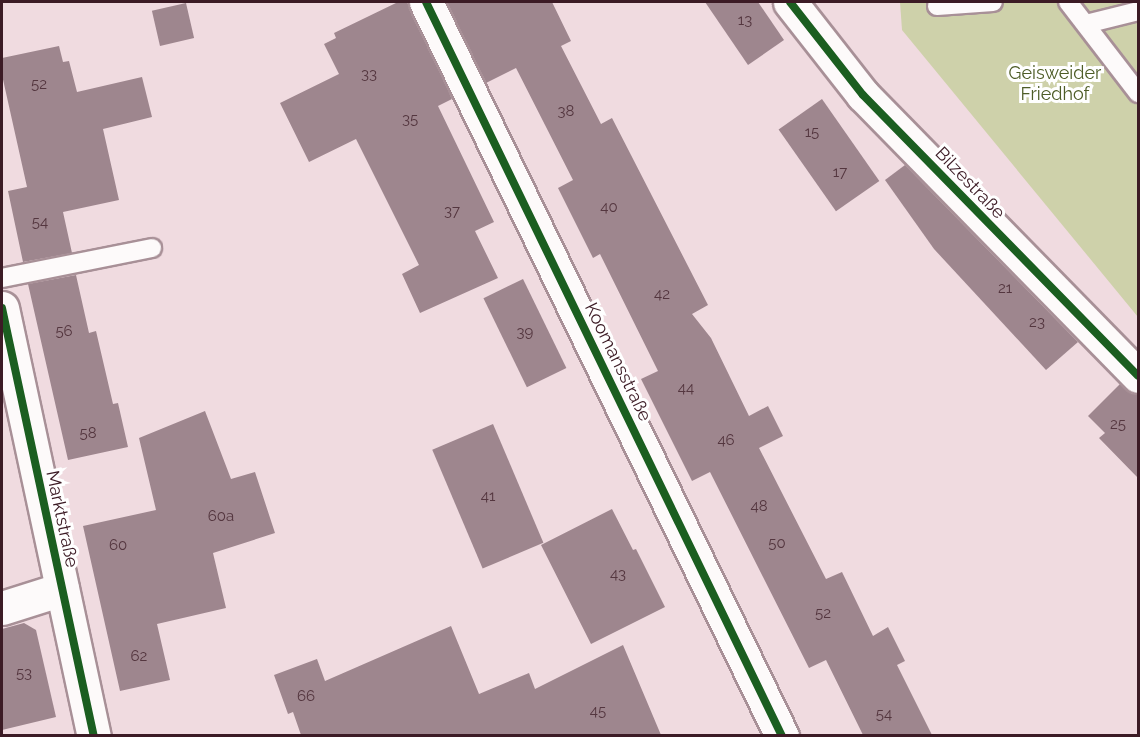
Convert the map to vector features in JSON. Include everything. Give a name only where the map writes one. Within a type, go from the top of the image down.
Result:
[{"type":"street","name":"Koomansstraße","points":[[426,2],[782,735]]},
{"type":"street","name":"Bilzestraße","points":[[790,2],[863,95],[1138,376]]},
{"type":"street","name":"Marktstraße","points":[[2,308],[94,735]]},
{"type":"street","name":"Marktstraße","points":[[2,608],[62,590]]},
{"type":"lane","points":[[937,6],[993,2]]},
{"type":"lane","points":[[1068,2],[1138,93]]},
{"type":"lane","points":[[1086,24],[1138,11]]},
{"type":"lane","points":[[2,278],[152,248]]},
{"type":"green space","name":"Geisweider Friedhof","points":[[900,2],[1138,2],[1138,317],[902,30]]},
{"type":"building","points":[[398,2],[407,2],[452,99],[438,106],[494,222],[475,231],[498,278],[420,313],[402,274],[419,265],[356,139],[309,162],[280,103],[339,74],[324,44],[336,38],[334,33]]},
{"type":"building","points":[[447,2],[552,2],[571,41],[561,46],[601,124],[612,118],[708,305],[692,314],[711,338],[749,416],[768,406],[783,436],[759,448],[826,579],[842,572],[873,636],[888,627],[905,661],[897,665],[932,735],[863,735],[826,660],[809,668],[710,472],[692,481],[641,379],[658,371],[600,254],[593,258],[558,188],[573,180],[516,68],[486,83]]},
{"type":"building","points":[[705,2],[758,2],[784,40],[748,65]]},
{"type":"building","points":[[186,3],[194,38],[160,46],[152,11]]},
{"type":"building","points":[[59,46],[63,62],[69,61],[77,92],[142,77],[152,117],[103,129],[119,200],[63,212],[72,253],[23,262],[8,191],[27,187],[2,75],[2,58]]},
{"type":"building","points":[[822,99],[879,181],[836,211],[779,129]]},
{"type":"building","points":[[905,165],[1078,342],[1046,370],[934,249],[885,180]]},
{"type":"building","points":[[76,275],[89,333],[96,331],[113,404],[118,403],[128,447],[68,460],[28,284]]},
{"type":"building","points":[[523,279],[566,368],[527,387],[483,298]]},
{"type":"building","points":[[1120,384],[1132,394],[1138,394],[1138,478],[1099,438],[1105,433],[1088,416]]},
{"type":"building","points":[[205,411],[231,479],[255,472],[275,533],[213,553],[226,608],[157,624],[170,680],[120,691],[83,526],[156,510],[139,438]]},
{"type":"building","points":[[493,424],[543,543],[483,569],[432,450]]},
{"type":"building","points":[[612,509],[633,550],[636,549],[665,607],[591,644],[541,545]]},
{"type":"building","points":[[24,623],[36,630],[56,717],[2,730],[2,629]]},
{"type":"building","points":[[451,626],[479,694],[529,673],[535,689],[623,645],[661,735],[301,735],[293,712],[288,714],[274,675],[317,659],[325,681]]},
{"type":"cycle path","points":[[426,2],[782,736]]},
{"type":"cycle path","points":[[790,2],[863,95],[1138,376]]},
{"type":"cycle path","points":[[2,308],[94,736]]}]
